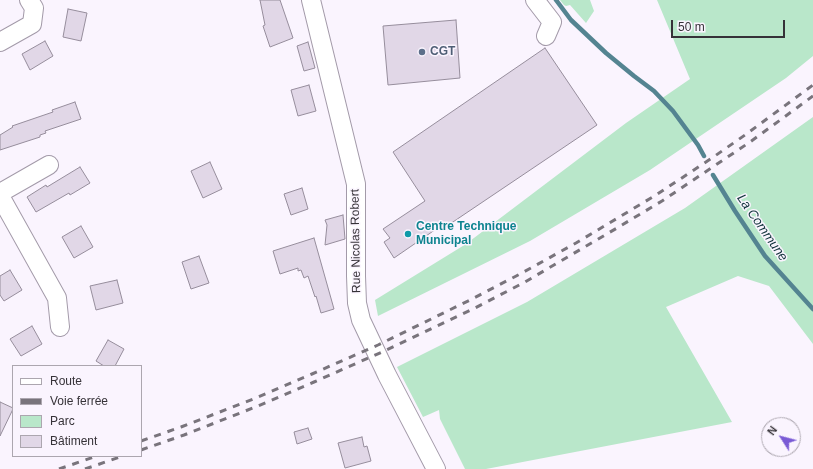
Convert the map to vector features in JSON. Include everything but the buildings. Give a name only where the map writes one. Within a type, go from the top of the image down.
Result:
[{"type":"street","points":[[0,42],[32,24],[34,8],[29,0]]},
{"type":"street","name":"Rue Nicolas Robert","points":[[311,0],[356,184],[357,304],[361,320],[387,375],[436,469]]},
{"type":"street","points":[[535,0],[552,22],[546,36]]},
{"type":"street","points":[[49,165],[0,194],[57,298],[60,326]]},
{"type":"green space","points":[[560,0],[590,0],[594,11],[586,23],[570,5],[564,5]]},
{"type":"green space","points":[[657,0],[813,0],[813,56],[786,78],[650,170],[530,241],[378,316],[375,300],[466,244],[626,123],[690,79]]},
{"type":"green space","points":[[813,117],[813,344],[769,286],[738,276],[666,307],[732,422],[486,469],[465,469],[440,419],[439,410],[423,417],[397,367],[527,302],[685,208]]},
{"type":"waterway","points":[[556,0],[571,20],[606,53],[654,91],[673,111],[698,145],[704,156]]},
{"type":"waterway","name":"La Commune","points":[[713,175],[765,256],[813,309]]},
{"type":"railway","points":[[142,441],[256,398],[378,345],[520,274],[576,243],[656,195],[745,135],[813,85]]},
{"type":"railway","points":[[142,450],[258,406],[314,382],[475,308],[525,282],[662,201],[750,142],[813,96]]},
{"type":"railway","points":[[59,469],[94,457]]},
{"type":"railway","points":[[85,469],[120,457]]},
{"type":"place","name":"CGT","points":[[422,52]]},
{"type":"place","name":"Centre Technique Municipal","points":[[408,234]]}]
